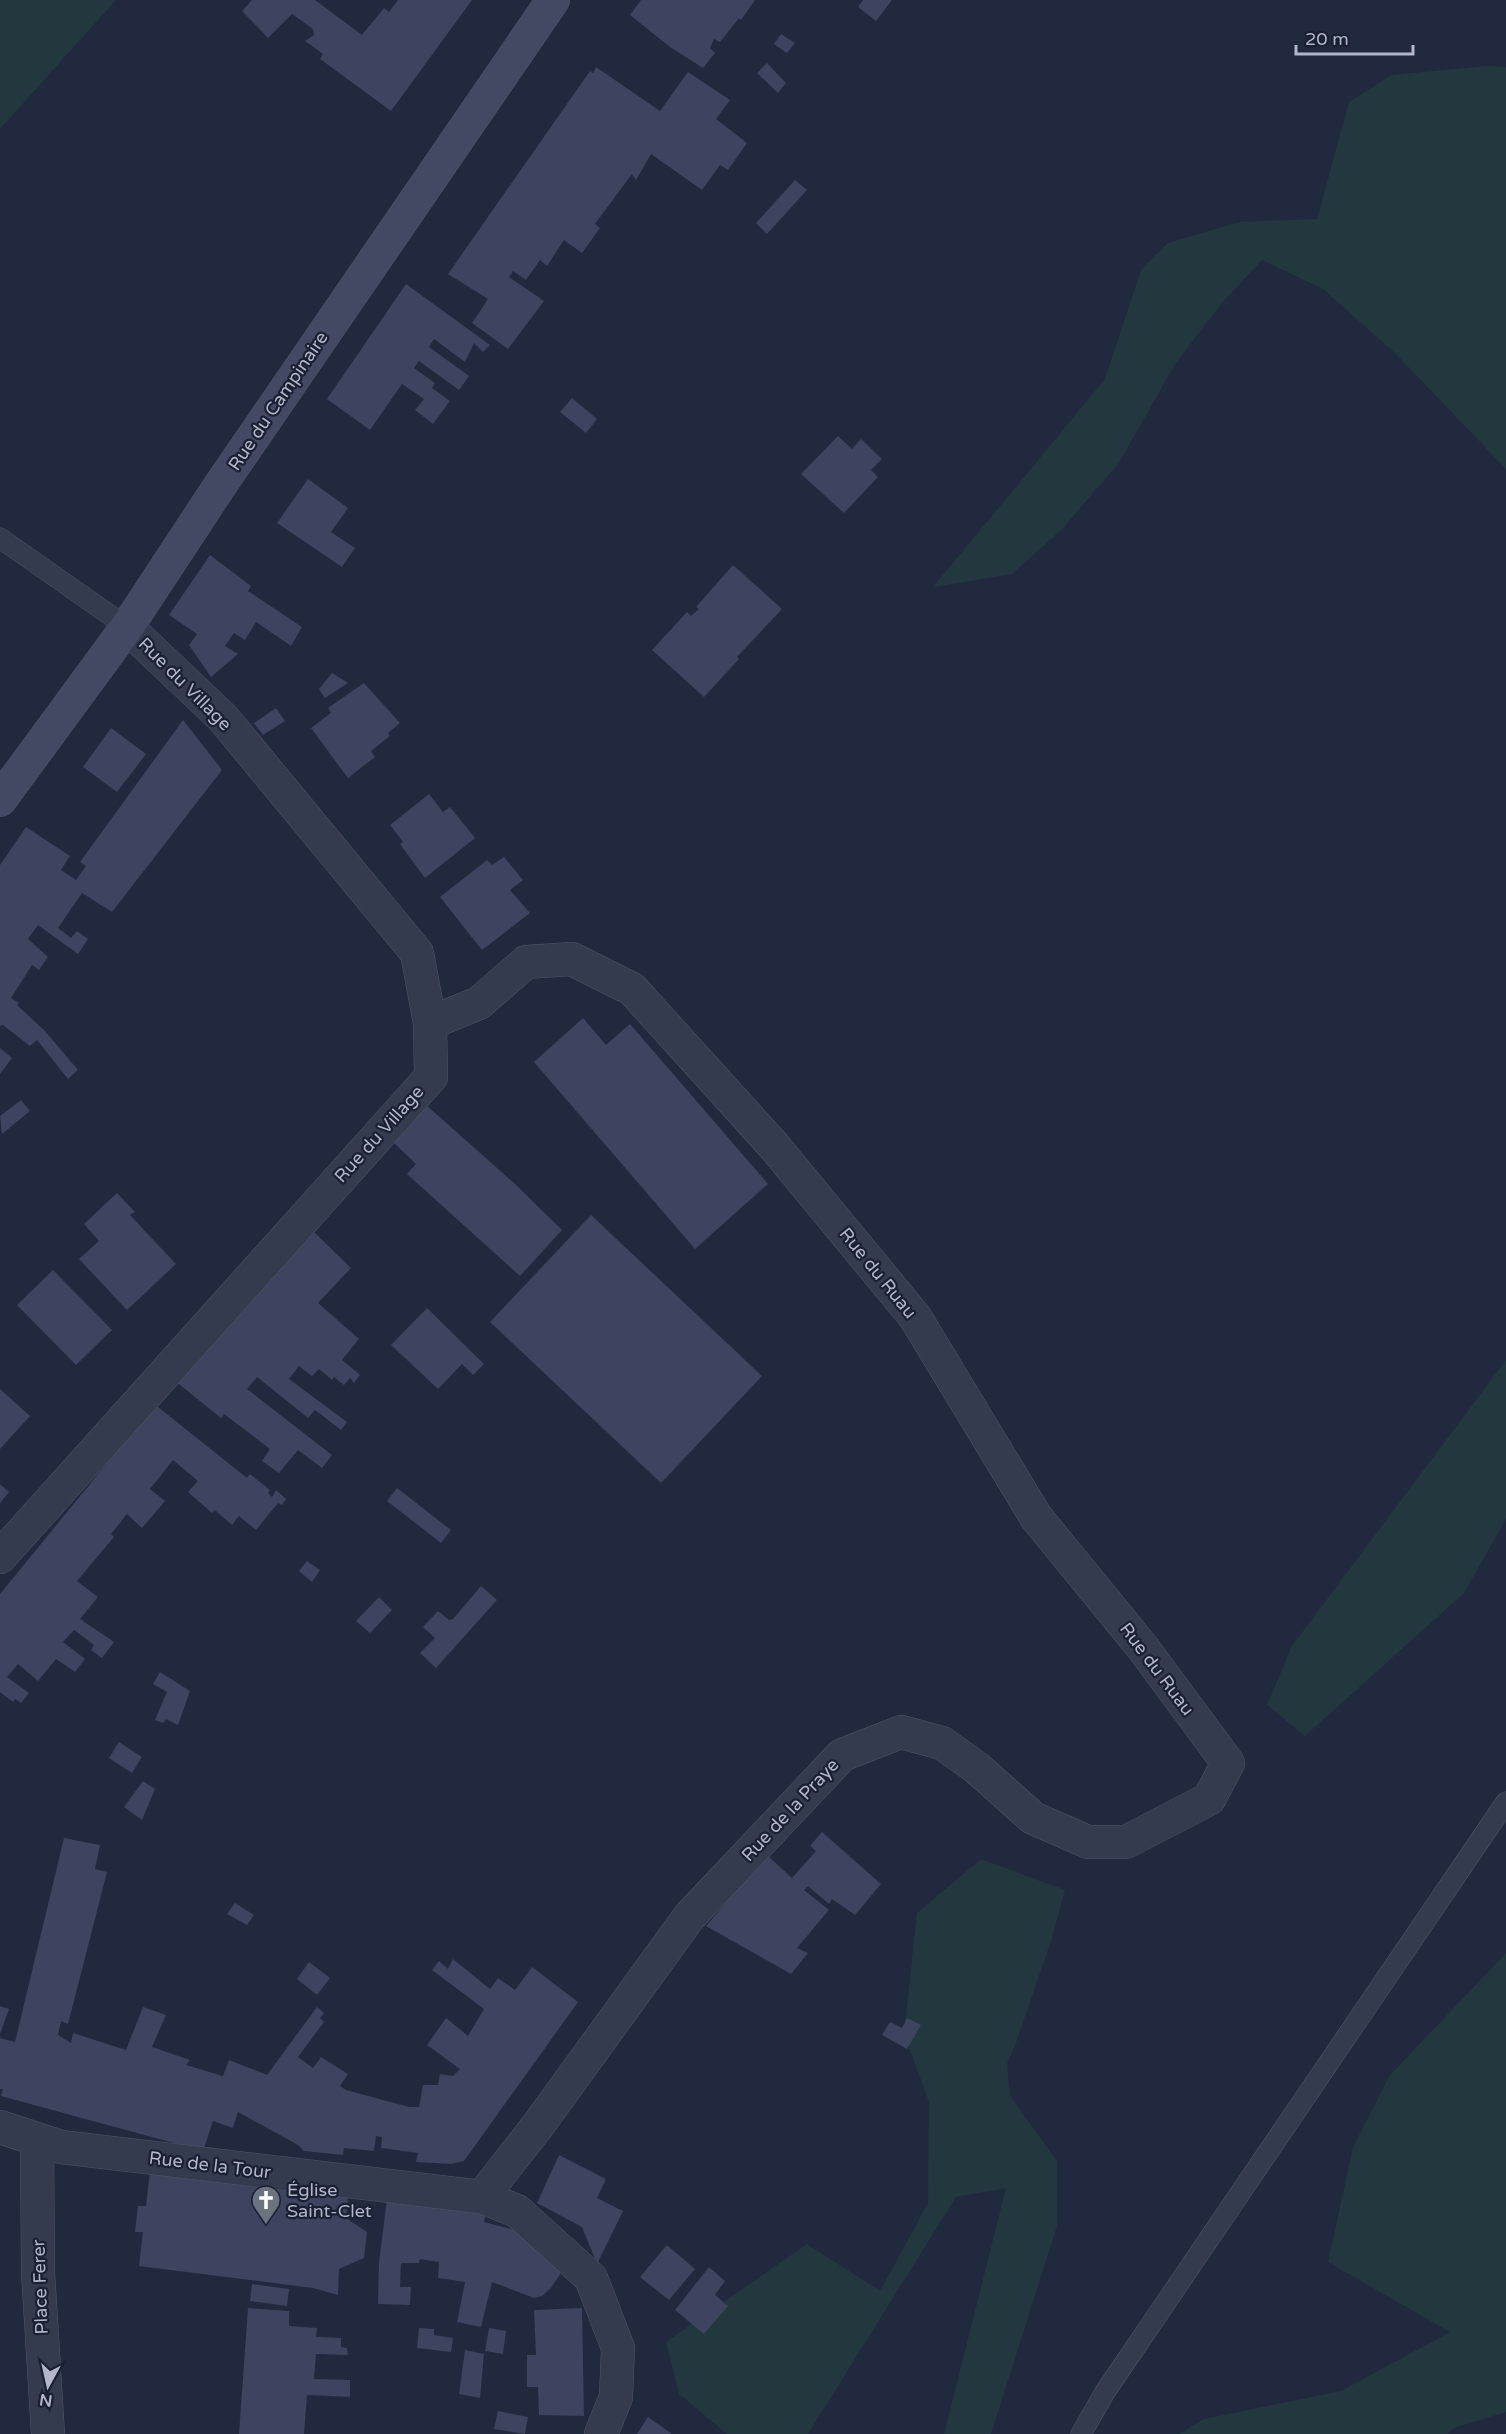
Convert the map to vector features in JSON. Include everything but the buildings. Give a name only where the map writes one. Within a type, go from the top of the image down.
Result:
[{"type":"main road","name":"Rue du Campinaire","points":[[0,800],[127,627],[219,487],[553,0]]},
{"type":"street","name":"Rue du Village","points":[[0,1557],[430,1077],[430,1023],[417,953],[223,718],[127,627]]},
{"type":"street","name":"Rue du Ruau","points":[[430,1023],[479,1003],[526,962],[572,959],[632,989],[774,1146],[915,1317],[1036,1517],[1143,1648],[1228,1763]]},
{"type":"street","name":"Rue de la Praye","points":[[482,2197],[539,2124],[689,1917],[842,1755],[902,1732],[942,1743],[977,1768],[1033,1818],[1088,1842],[1126,1842],[1209,1799],[1228,1763]]},
{"type":"street","name":"Rue de la Tour","points":[[0,2127],[61,2147],[482,2197],[517,2211],[591,2278],[618,2348],[616,2397],[601,2434]]},
{"type":"street","name":"Place Ferer","points":[[37,2139],[38,2272],[48,2434]]},
{"type":"lane","points":[[0,538],[127,627]]},
{"type":"lane","points":[[1081,2434],[1105,2392],[1506,1802]]},
{"type":"shaded area","points":[[0,0],[116,0],[0,129]]},
{"type":"shaded area","points":[[1487,66],[1506,67],[1506,469],[1396,354],[1323,289],[1262,260],[1222,303],[1175,364],[1119,463],[1062,529],[1012,574],[933,587],[1105,379],[1141,270],[1168,243],[1239,222],[1317,219],[1349,102],[1391,75]]},
{"type":"shaded area","points":[[1506,1360],[1506,1519],[1464,1593],[1305,1736],[1267,1705],[1292,1646]]},
{"type":"shaded area","points":[[981,1859],[1065,1890],[1052,1938],[1007,2064],[1010,2096],[1057,2161],[1057,2226],[991,2434],[944,2434],[1006,2188],[956,2197],[808,2434],[727,2434],[679,2394],[666,2342],[807,2244],[880,2291],[928,2203],[929,2102],[904,2034],[917,1913]]},
{"type":"shaded area","points":[[1506,1953],[1506,2412],[1454,2428],[1448,2434],[1179,2434],[1204,2419],[1341,2391],[1450,2332],[1328,2262],[1353,2147],[1390,2075]]},
{"type":"place","name":"Église Saint-Clet","points":[[266,2226]]}]
